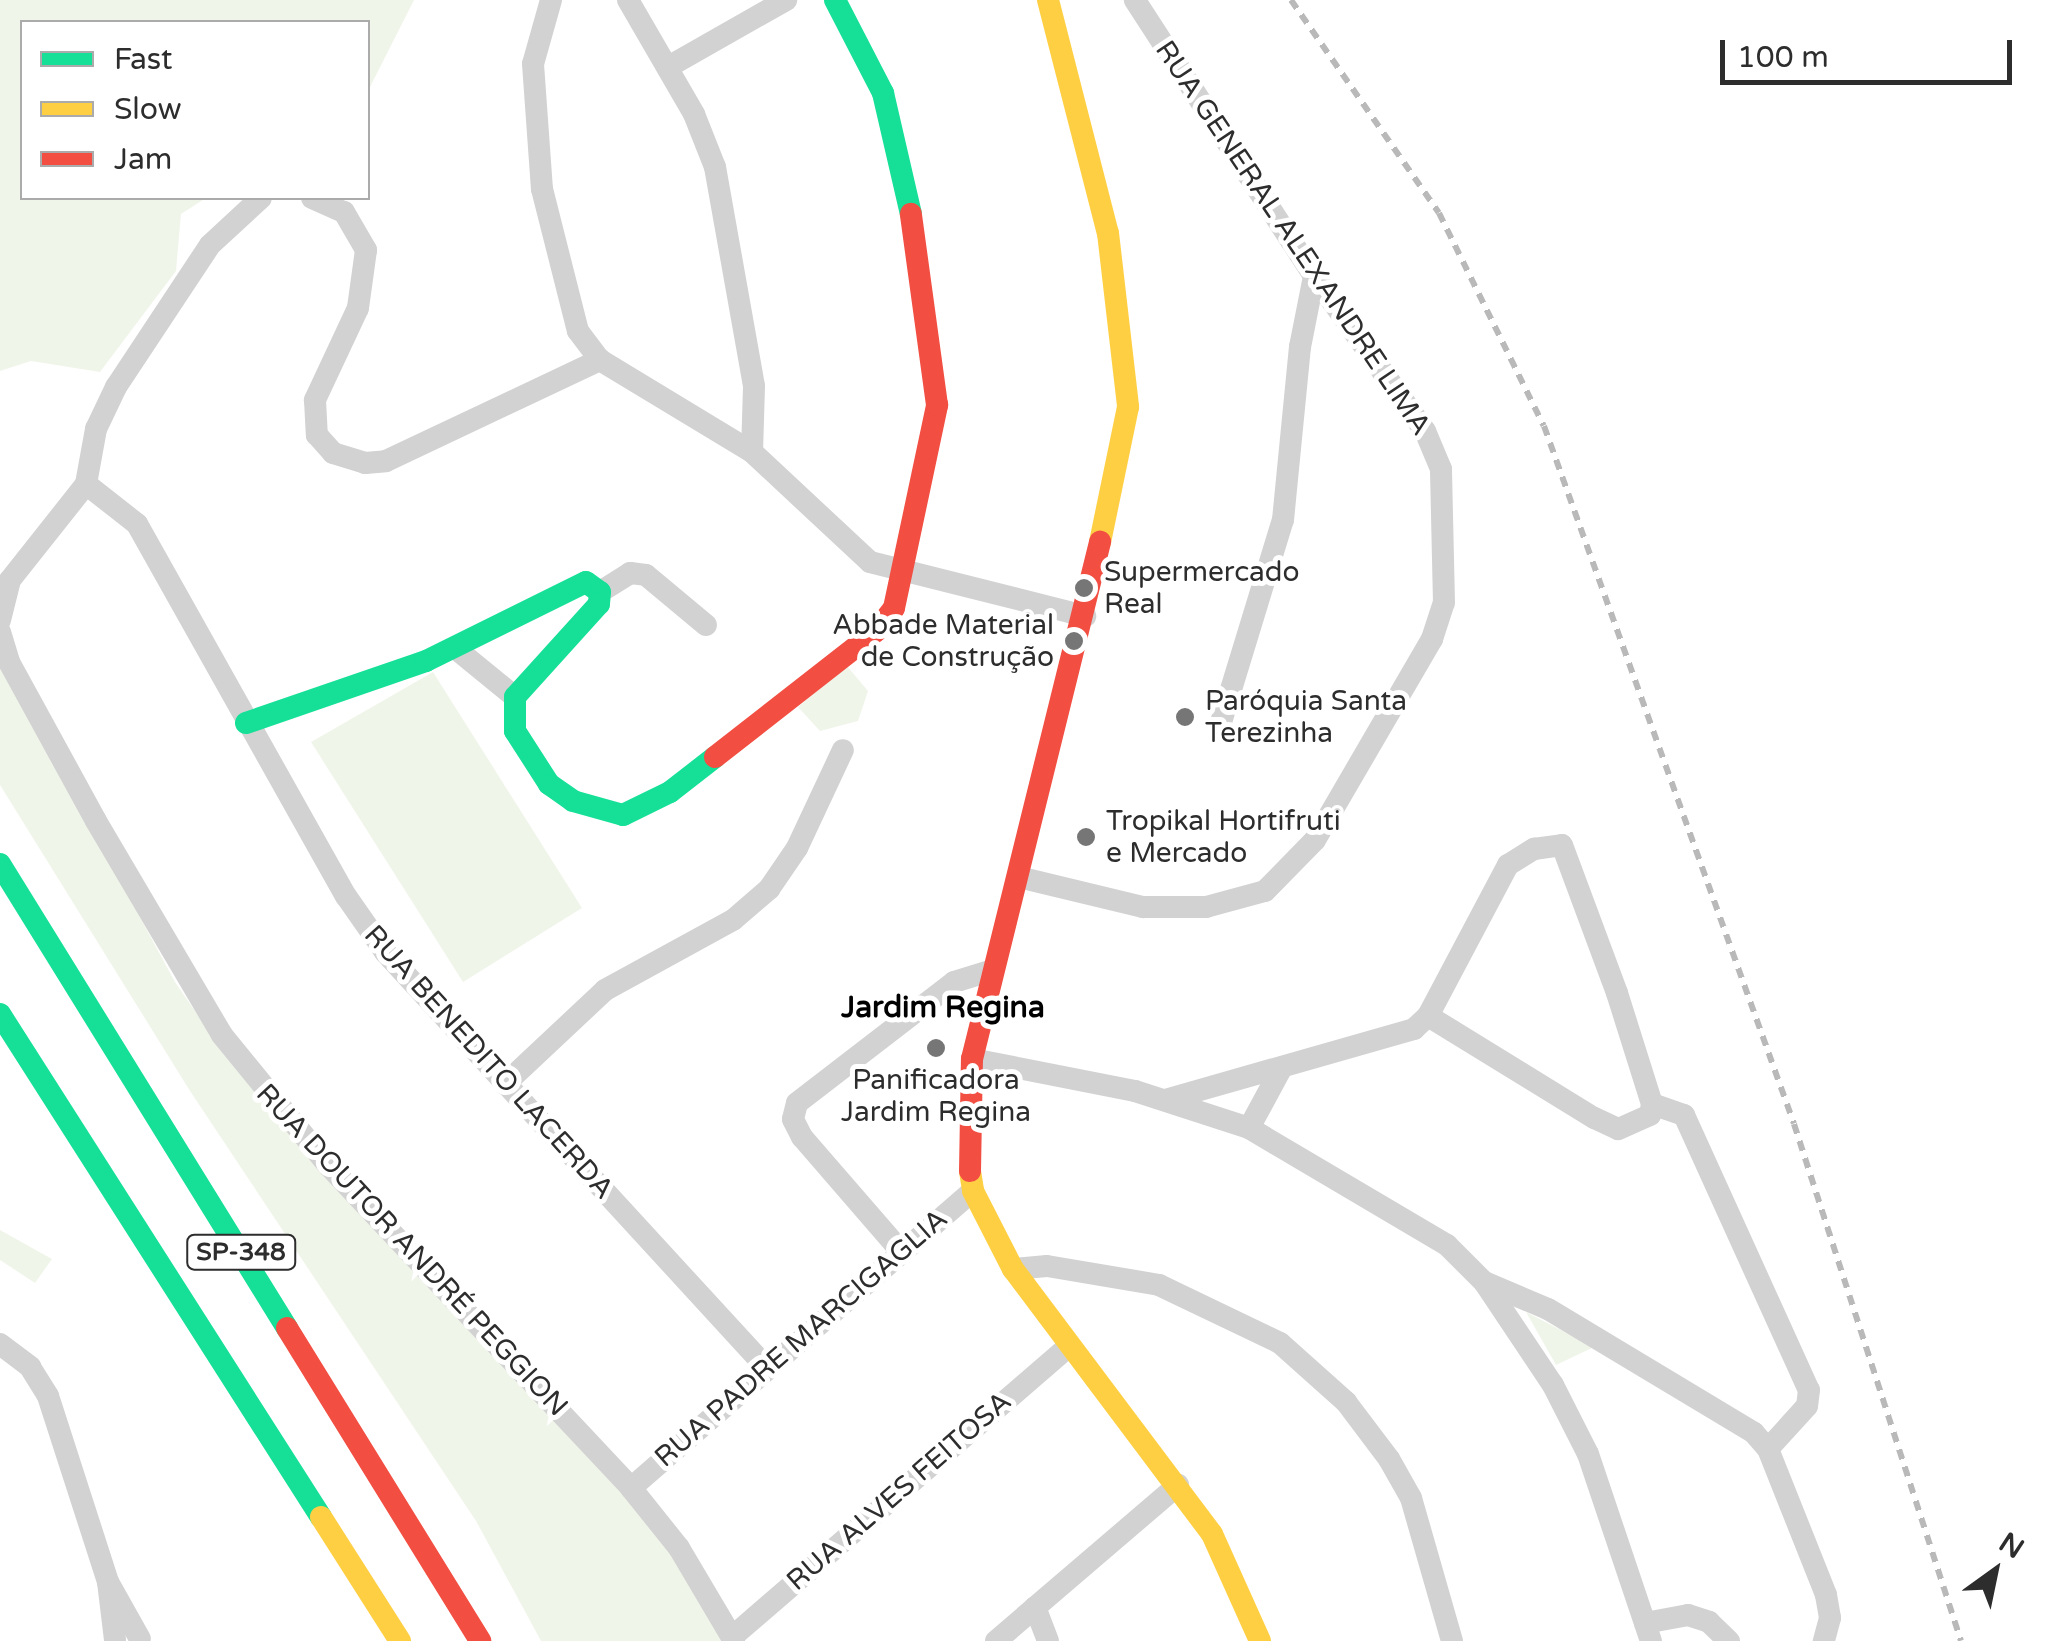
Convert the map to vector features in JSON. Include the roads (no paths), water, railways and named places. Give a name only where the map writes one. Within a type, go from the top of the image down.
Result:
[{"type":"main road","points":[[246,722],[455,648],[578,582],[600,592],[590,615],[515,697],[515,730],[549,784],[601,812],[639,810],[876,631],[894,608],[904,574],[932,456],[937,405],[918,243],[883,93],[835,0]]},
{"type":"main road","points":[[1048,0],[1108,233],[1128,407],[1085,616],[991,972],[972,1059],[966,1116],[974,1191],[1013,1269],[1067,1348],[1178,1484],[1212,1534],[1260,1641]]},
{"type":"main road","name":"SP-348","points":[[0,864],[480,1641]]},
{"type":"main road","name":"SP-348","points":[[0,1014],[400,1641]]},
{"type":"street","points":[[551,0],[533,64],[542,189],[578,332],[600,360],[752,452],[845,543],[904,574],[1085,616]]},
{"type":"street","points":[[628,0],[668,67],[716,167],[754,386],[752,452]]},
{"type":"street","points":[[668,67],[786,0]]},
{"type":"street","name":"RUA GENERAL ALEXANDRE LIMA","points":[[1018,877],[1143,907],[1206,907],[1265,891],[1315,840],[1432,639],[1444,603],[1441,469],[1425,431],[1314,276],[1135,0]]},
{"type":"street","points":[[0,620],[10,580],[86,484],[96,429],[116,387],[210,245],[259,200]]},
{"type":"street","points":[[317,200],[344,212],[366,250],[358,308],[315,400],[317,435],[334,453],[365,463],[386,461],[600,360]]},
{"type":"street","points":[[1222,720],[1283,520],[1300,347],[1314,276]]},
{"type":"street","name":"RUA BENEDITO LACERDA","points":[[86,484],[137,524],[246,722],[385,952],[766,1367]]},
{"type":"street","points":[[600,592],[630,573],[646,576],[706,624]]},
{"type":"street","name":"RUA DOUTOR ANDRÉ PEGGION","points":[[0,632],[9,662],[154,925],[241,1061],[329,1166],[632,1488],[680,1548],[733,1639]]},
{"type":"street","points":[[455,648],[515,697]]},
{"type":"street","points":[[505,1084],[606,990],[733,920],[769,889],[797,848],[843,750]]},
{"type":"street","points":[[1164,1100],[1381,1042],[1428,1016],[1508,864],[1534,849],[1562,844],[1652,1104],[1643,1123],[1618,1128],[1428,1016]]},
{"type":"street","points":[[899,1249],[802,1137],[793,1118],[797,1103],[954,982],[991,972]]},
{"type":"street","points":[[972,1059],[1164,1100],[1249,1128],[1448,1245],[1484,1282],[1527,1342],[1588,1454],[1648,1632],[1688,1615],[1709,1622],[1729,1641]]},
{"type":"street","points":[[1249,1128],[1281,1069]]},
{"type":"street","points":[[1652,1104],[1684,1116],[1809,1390],[1807,1406],[1768,1449]]},
{"type":"street","name":"RUA PADRE MARCIGAGLIA","points":[[632,1488],[899,1249],[974,1191]]},
{"type":"street","points":[[1013,1269],[1047,1266],[1159,1285],[1216,1308],[1292,1353],[1346,1402],[1411,1498],[1452,1641]]},
{"type":"street","points":[[1484,1282],[1548,1309],[1714,1406],[1768,1449],[1826,1595],[1830,1618],[1824,1641]]},
{"type":"street","points":[[0,1344],[30,1367],[48,1396],[108,1582],[114,1640],[142,1640]]},
{"type":"street","name":"RUA ALVES FEITOSA","points":[[733,1639],[1067,1348]]},
{"type":"street","points":[[996,1641],[1178,1484]]},
{"type":"street","points":[[108,1582],[142,1640]]},
{"type":"street","points":[[1036,1607],[1048,1641]]},
{"type":"railway","points":[[1291,0],[1439,213],[1544,426],[1794,1124],[1961,1641]]},
{"type":"place","name":"Supermercado Real","points":[[1084,588]]},
{"type":"place","name":"Abbade Material de Construção","points":[[1074,641]]},
{"type":"place","name":"Paróquia Santa Terezinha","points":[[1185,717]]},
{"type":"place","name":"Tropikal Hortifruti e Mercado","points":[[1086,837]]},
{"type":"place","name":"Panificadora Jardim Regina","points":[[936,1048]]},
{"type":"district","name":"Jardim Regina","points":[[943,1008]]}]
